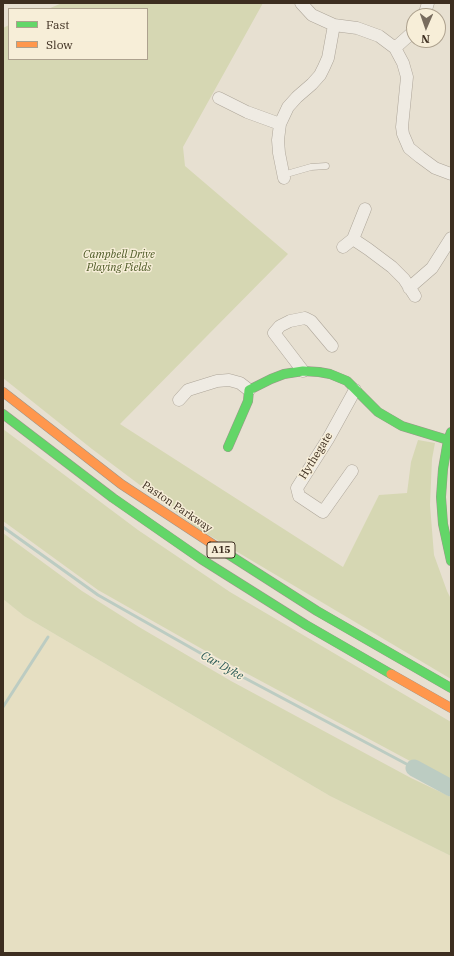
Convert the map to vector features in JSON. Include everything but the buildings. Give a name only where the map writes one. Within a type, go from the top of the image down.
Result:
[{"type":"main road","points":[[228,447],[248,401],[249,390],[284,374],[303,371],[330,374],[347,381],[378,412],[402,426],[450,436],[443,469],[441,498],[443,524],[451,561]]},
{"type":"main road","name":"Paston Parkway","points":[[3,392],[122,484],[215,546],[317,611],[451,688]]},
{"type":"main road","name":"A15","points":[[3,414],[113,498],[201,559],[306,625],[451,708]]},
{"type":"street","points":[[301,3],[312,15],[334,25],[357,28],[379,36],[395,48],[408,77],[402,127],[403,134],[409,148],[435,168],[451,174]]},
{"type":"street","points":[[284,176],[278,140],[280,124],[288,107],[312,84],[324,68],[328,58],[334,25]]},
{"type":"street","points":[[395,48],[406,38]]},
{"type":"street","points":[[219,98],[247,112],[280,124]]},
{"type":"street","points":[[365,209],[348,243],[368,249],[392,267],[404,280],[412,292],[432,268],[451,238]]},
{"type":"street","points":[[303,371],[274,333],[280,326],[290,321],[305,318],[311,321],[332,346]]},
{"type":"street","points":[[179,400],[188,390],[217,381],[229,380],[240,383],[249,390]]},
{"type":"street","name":"Hythegate","points":[[352,471],[323,512],[299,496],[297,488],[328,439],[355,390]]},
{"type":"lane","points":[[284,176],[311,167],[326,166]]},
{"type":"shaded area","points":[[3,599],[24,616],[330,796],[451,856],[451,953],[3,953]]},
{"type":"green space","name":"Campbell Drive Playing Fields","points":[[62,3],[263,3],[183,147],[185,166],[288,254],[120,424],[343,567],[379,495],[407,493],[411,462],[418,440],[435,443],[432,459],[430,505],[434,555],[451,599],[451,679],[197,528],[92,449],[3,378],[3,28],[8,26],[8,60],[148,60],[148,8],[50,8]]},
{"type":"green space","points":[[3,429],[138,530],[230,592],[451,722],[451,783],[218,658],[98,590],[3,521]]},
{"type":"green space","points":[[3,533],[82,591],[139,627],[231,681],[411,778],[451,797],[451,856],[330,796],[24,616],[3,599]]},
{"type":"waterway","name":"Car Dyke","points":[[3,527],[98,595],[239,675],[414,768]]},
{"type":"waterway","points":[[3,707],[48,637]]},
{"type":"waterway","name":"Car Dyke","points":[[414,768],[451,788]]},
{"type":"traffic: fast","points":[[228,447],[248,401],[249,390],[284,374],[303,371],[330,374],[347,381],[378,412],[402,426],[448,440]]},
{"type":"traffic: fast","points":[[3,414],[113,498],[201,559],[306,625],[391,674]]},
{"type":"traffic: fast","points":[[451,432],[448,440],[443,469],[441,497],[443,524],[451,561]]},
{"type":"traffic: fast","points":[[220,549],[317,611],[451,688]]},
{"type":"traffic: slow","points":[[3,392],[121,484],[220,549]]},
{"type":"traffic: slow","points":[[391,674],[451,708]]}]
